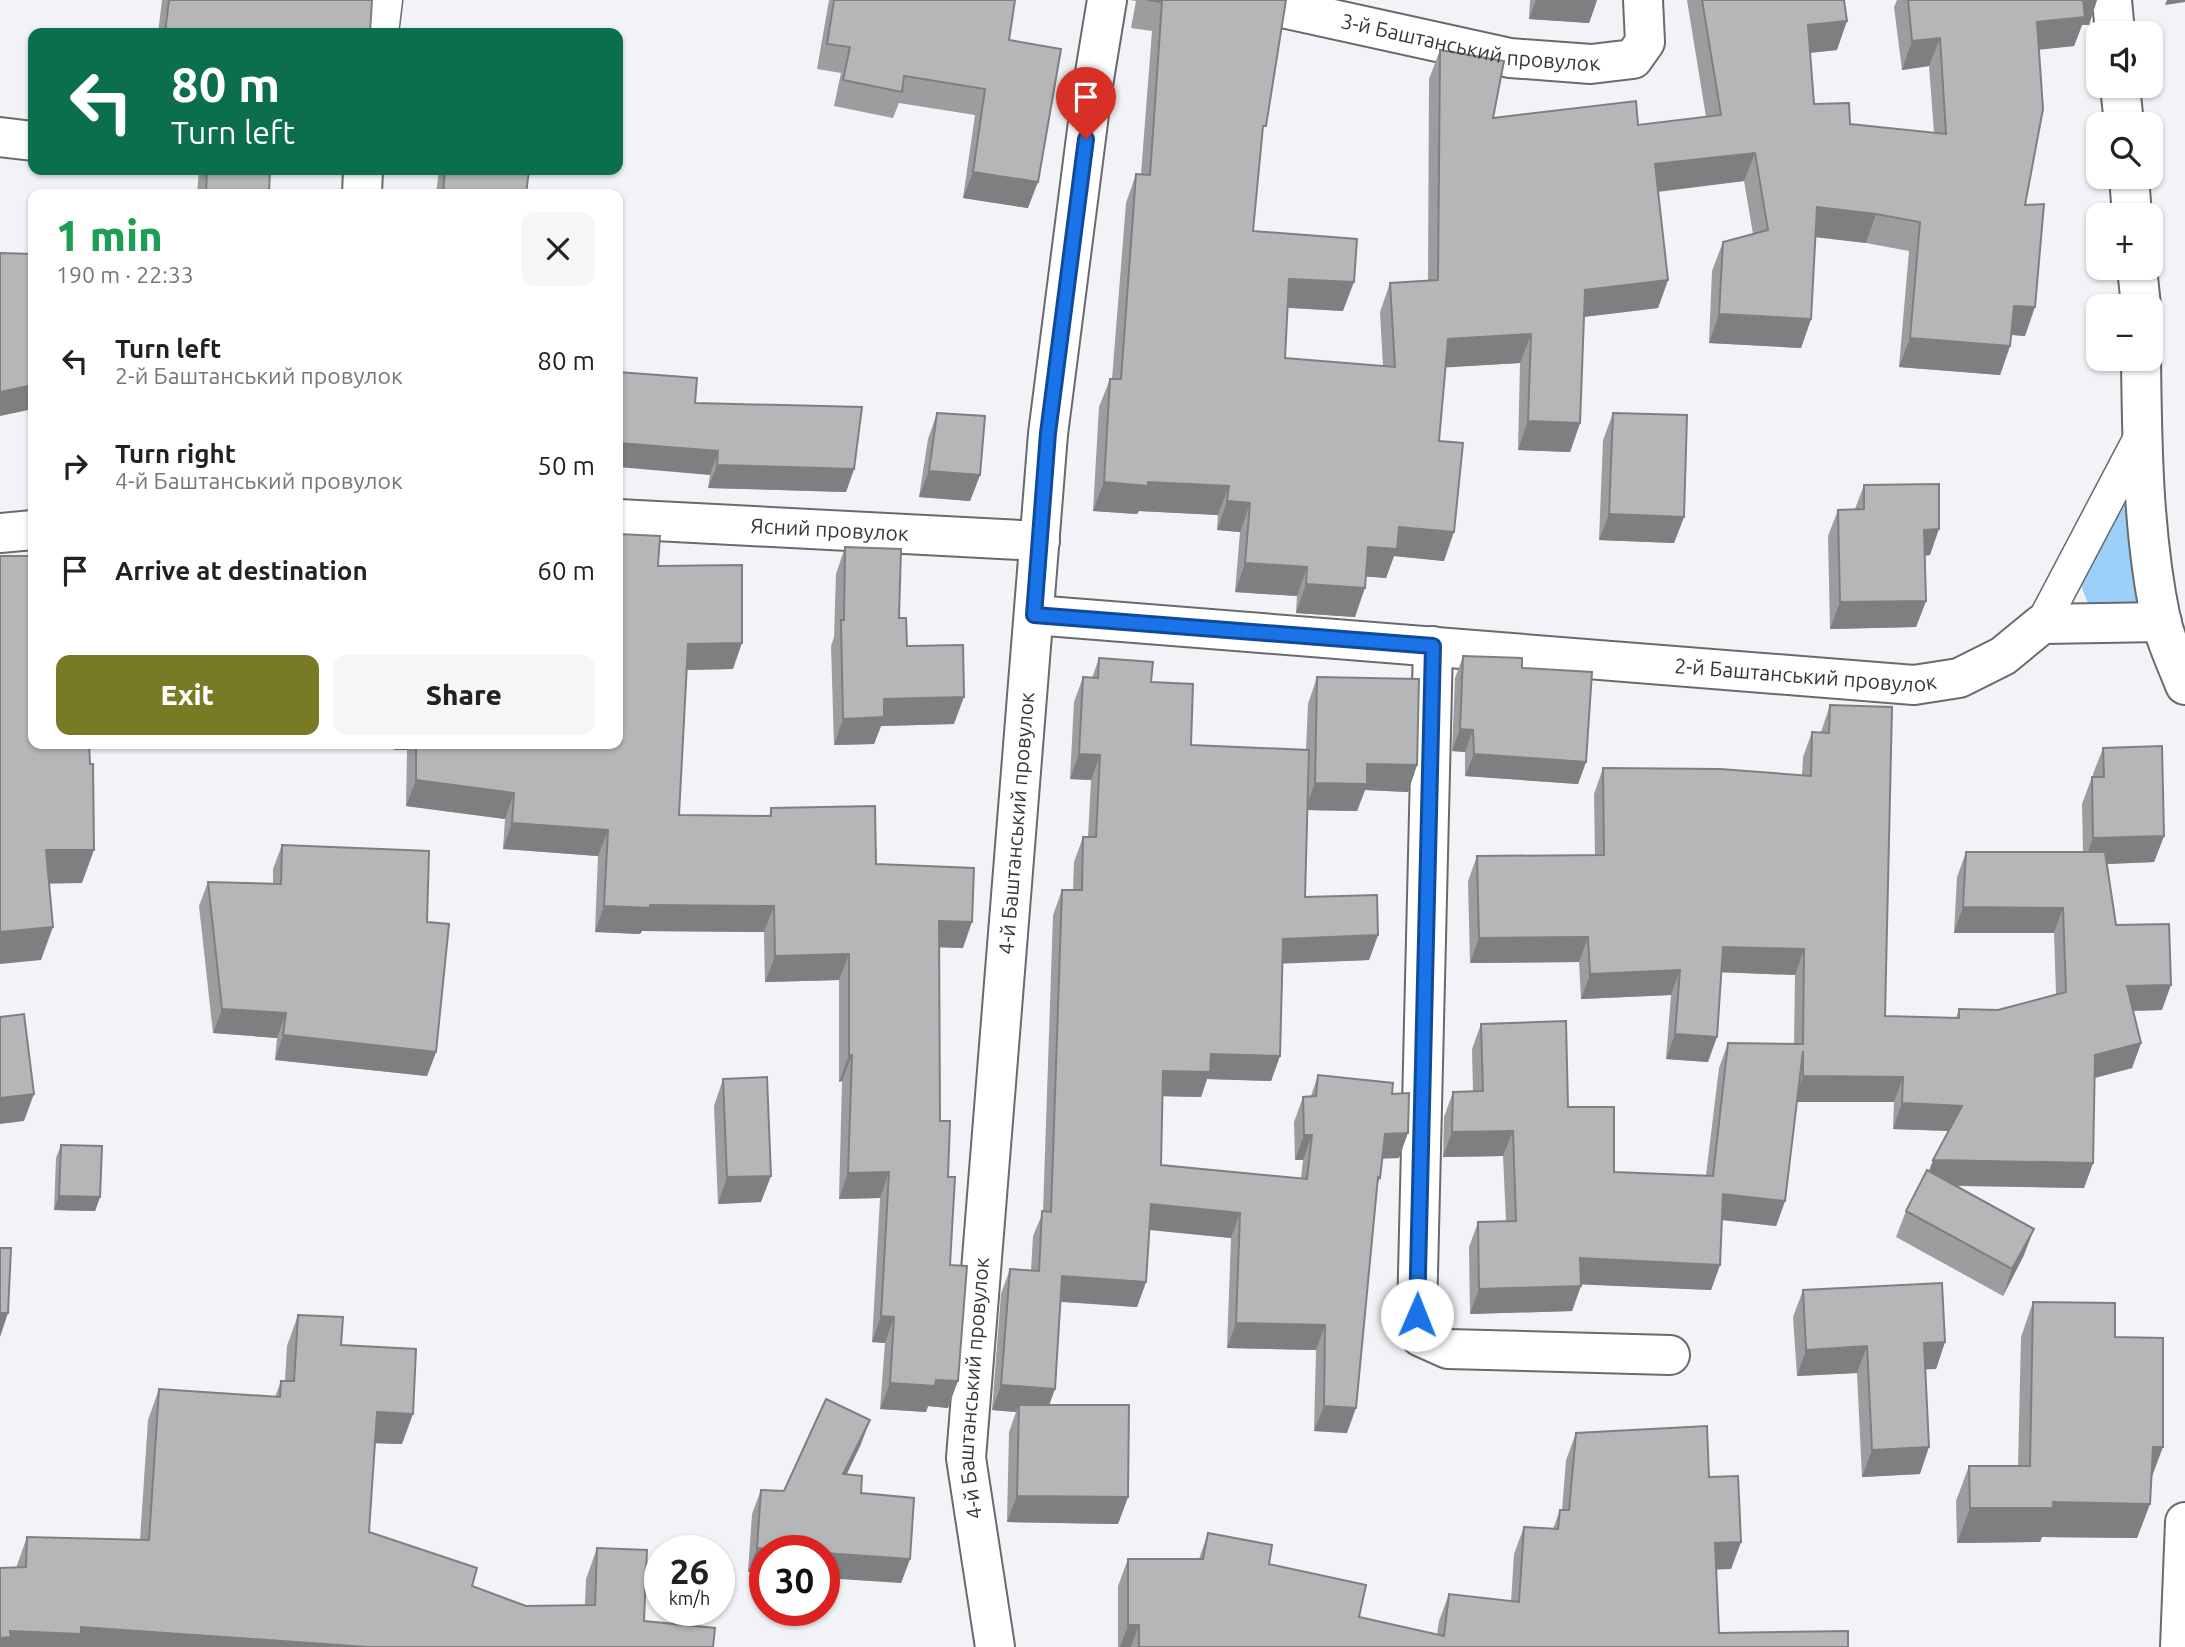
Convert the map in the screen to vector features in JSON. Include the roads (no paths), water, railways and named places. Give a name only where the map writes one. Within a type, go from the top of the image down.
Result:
[{"type":"street","name":"4-й Баштанський провулок","points":[[995,1647],[966,1458],[1050,420],[1092,91],[1107,0]]},
{"type":"street","name":"3-й Баштанський провулок","points":[[1246,0],[1510,58],[1591,64],[1633,59],[1645,42],[1643,0]]},
{"type":"street","points":[[2112,0],[2114,21]]},
{"type":"street","points":[[0,137],[28,140]]},
{"type":"street","points":[[2141,371],[2142,434],[2153,573],[2162,622],[2185,685]]},
{"type":"street","name":"Ясний провулок","points":[[623,519],[1040,541]]},
{"type":"street","points":[[0,533],[28,530]]},
{"type":"street","name":"2-й Баштанський провулок","points":[[1034,615],[1914,685],[1959,678],[2003,656],[2042,624]]},
{"type":"street","points":[[2042,624],[2162,622]]},
{"type":"street","points":[[1433,646],[1418,1301],[1421,1337],[1448,1349],[1670,1355]]},
{"type":"street","points":[[2180,1647],[2185,1522]]},
{"type":"lane","points":[[383,28],[386,0]]},
{"type":"lane","points":[[2042,624],[2142,434]]}]
